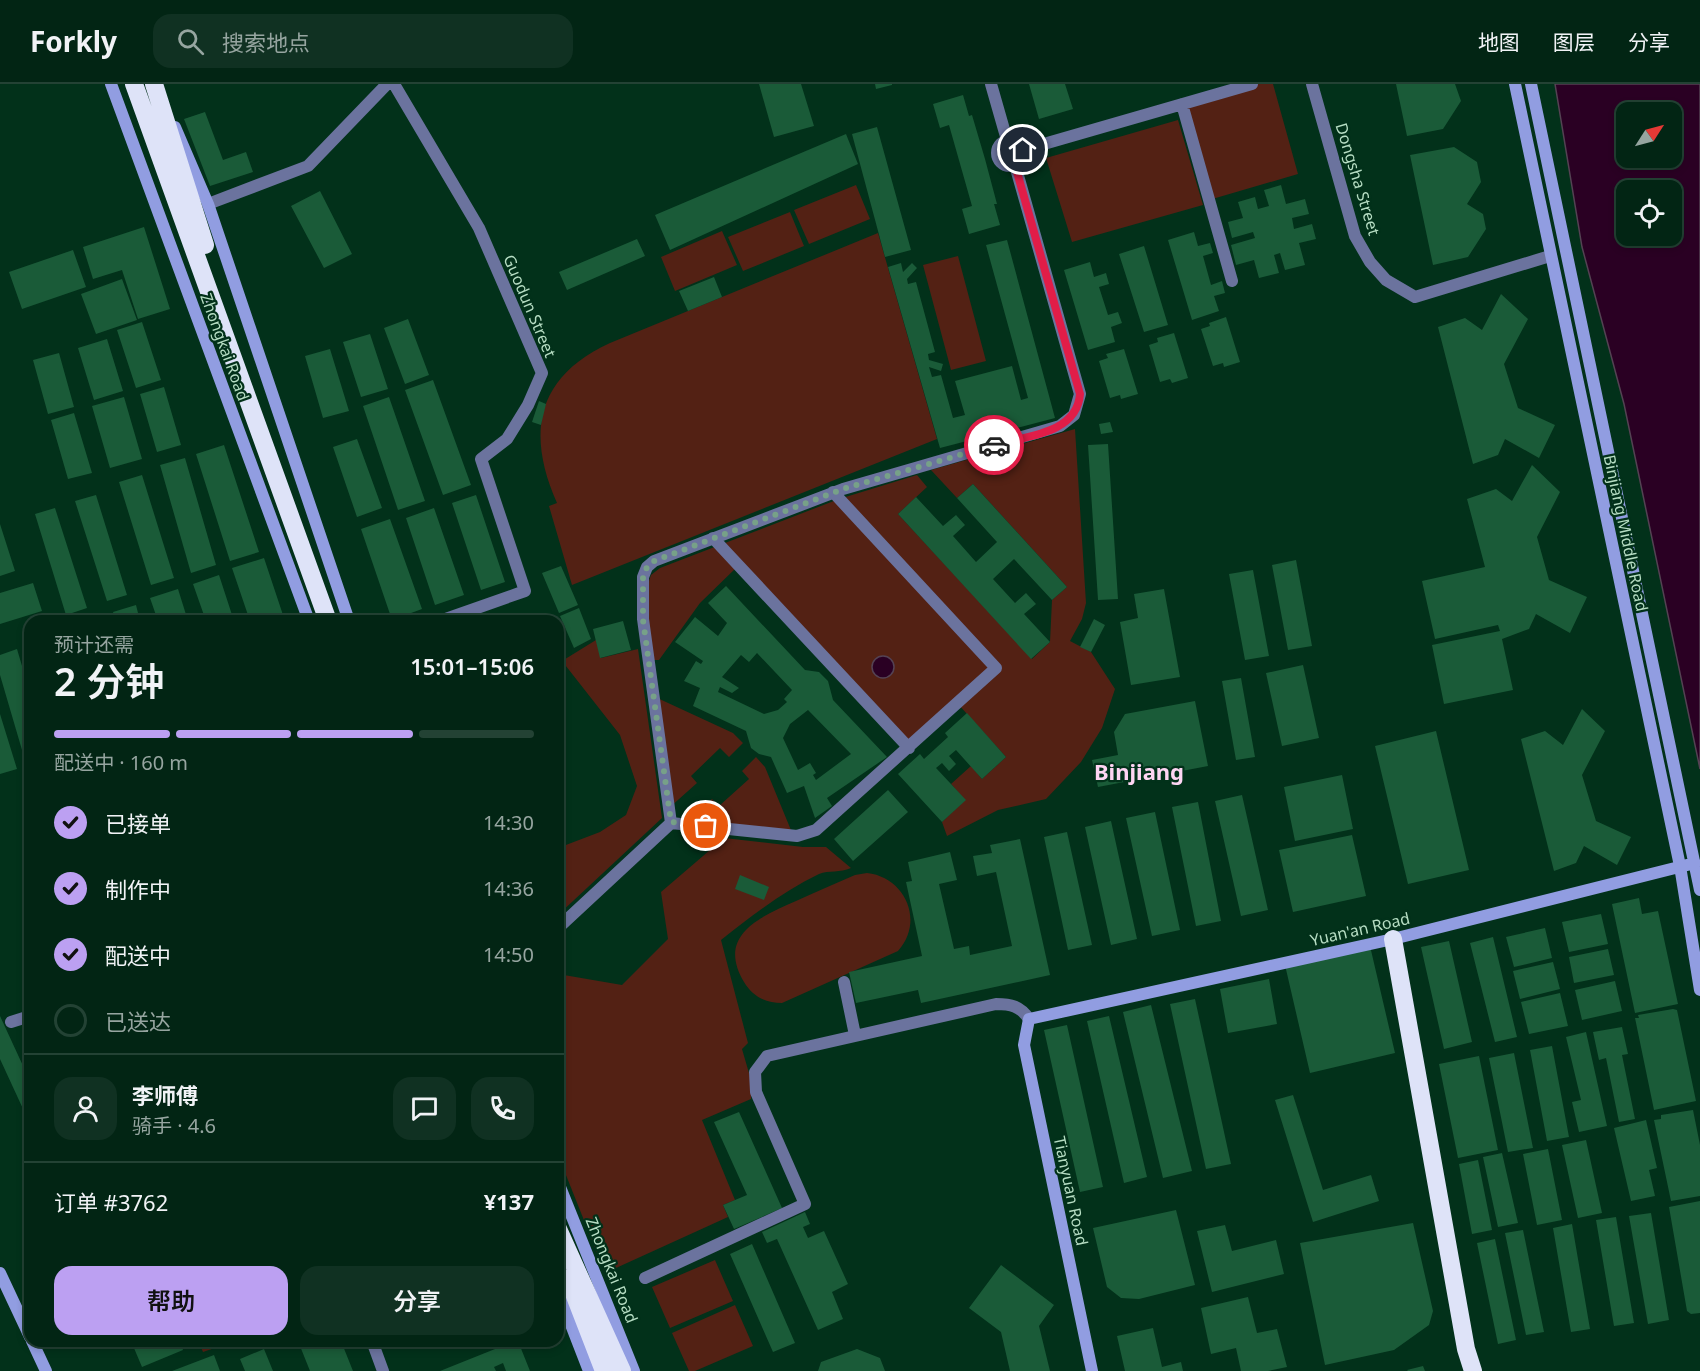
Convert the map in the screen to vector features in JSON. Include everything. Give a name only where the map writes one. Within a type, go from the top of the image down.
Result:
[{"type":"highway","points":[[134,84],[326,615]]},
{"type":"highway","points":[[155,84],[207,251],[237,368]]},
{"type":"highway","points":[[1393,939],[1464,1337],[1473,1371]]},
{"type":"highway","points":[[564,1242],[622,1371]]},
{"type":"highway","points":[[564,1268],[604,1371]]},
{"type":"main road","name":"Zhongkai Road","points":[[111,84],[307,615]]},
{"type":"main road","name":"Zhongkai Road","points":[[155,84],[208,204],[347,615]]},
{"type":"main road","name":"Binjiang Middle Road","points":[[1515,84],[1680,866],[1700,990]]},
{"type":"main road","name":"Binjiang Middle Road","points":[[1531,84],[1700,890]]},
{"type":"main road","name":"Yuan'an Road","points":[[1029,1018],[1393,939],[1695,862]]},
{"type":"main road","name":"Tianyuan Road","points":[[1029,1018],[1024,1045],[1092,1371]]},
{"type":"main road","name":"Zhongkai Road","points":[[564,1197],[634,1371]]},
{"type":"main road","points":[[0,1273],[24,1324]]},
{"type":"main road","points":[[564,1306],[589,1371]]},
{"type":"main road","points":[[35,1347],[46,1371]]},
{"type":"street","points":[[208,204],[308,166],[387,84]]},
{"type":"street","name":"Guodun Street","points":[[394,84],[479,228],[542,373],[528,405],[507,439],[481,459],[525,591],[457,615]]},
{"type":"street","points":[[991,84],[1007,140]]},
{"type":"street","points":[[1023,150],[1252,84]]},
{"type":"street","name":"Dongsha Street","points":[[1312,84],[1355,236],[1370,262],[1386,280],[1415,297],[1550,256]]},
{"type":"street","points":[[1182,104],[1232,281]]},
{"type":"street","points":[[1007,140],[1018,143],[1023,150],[1021,159],[1015,165],[1003,165],[996,154],[998,146],[1007,140]]},
{"type":"street","points":[[671,822],[643,620],[643,577],[647,567],[654,561],[833,492],[1060,426],[1074,415],[1080,394],[1015,165]]},
{"type":"street","points":[[564,922],[671,822],[797,836],[807,834],[824,824],[996,668],[833,492]]},
{"type":"street","points":[[713,538],[909,748]]},
{"type":"street","points":[[844,982],[855,1035]]},
{"type":"street","points":[[645,1278],[805,1204],[756,1092],[755,1072],[767,1056],[996,1004],[1009,1004],[1019,1008],[1029,1018]]},
{"type":"street","points":[[11,1022],[24,1018]]},
{"type":"street","points":[[374,1347],[383,1371]]},
{"type":"shaded area","points":[[1251,84],[1273,84],[1298,174],[1209,200],[1182,104]]},
{"type":"shaded area","points":[[1555,84],[1700,84],[1700,769],[1624,404],[1582,247]]},
{"type":"shaded area","points":[[1178,120],[1203,205],[1072,242],[1046,158]]},
{"type":"shaded area","points":[[856,185],[870,219],[809,244],[794,210]]},
{"type":"shaded area","points":[[790,212],[804,246],[743,271],[728,237]]},
{"type":"shaded area","points":[[722,231],[737,265],[675,291],[661,257]]},
{"type":"shaded area","points":[[878,233],[937,439],[572,585],[549,506],[557,503],[547,477],[542,453],[541,431],[544,410],[553,390],[566,372],[585,357],[610,343]]},
{"type":"shaded area","points":[[958,256],[986,361],[951,370],[923,265]]},
{"type":"shaded area","points":[[1075,429],[1086,603],[1082,619],[1070,641],[1091,652],[1115,689],[1102,728],[1081,762],[1046,799],[998,810],[947,836],[942,822],[965,800],[951,784],[971,766],[982,779],[1006,757],[958,704],[909,748],[738,566],[700,603],[659,660],[652,660],[648,620],[649,581],[651,575],[660,568],[839,499],[917,475],[927,487],[898,514],[1032,659],[1050,642],[1052,600],[1067,587],[973,484],[957,498],[931,470]]},
{"type":"shaded area","points":[[596,640],[601,658],[638,649],[662,818],[564,909],[564,846],[600,832],[626,815],[637,786],[620,735],[564,664],[564,660]]},
{"type":"shaded area","points":[[883,656],[891,659],[894,667],[891,675],[883,678],[875,675],[872,667],[875,659]]},
{"type":"shaded area","points":[[653,696],[733,733],[743,743],[729,757],[720,748],[691,776],[697,783],[669,808]]},
{"type":"shaded area","points":[[756,757],[765,767],[793,835],[685,824],[712,799],[719,806],[749,779],[742,771]]},
{"type":"shaded area","points":[[724,838],[803,847],[826,847],[851,868],[819,874],[793,888],[721,940],[748,1043],[742,1049],[751,1080],[751,1099],[702,1120],[735,1200],[723,1205],[728,1217],[605,1273],[564,1170],[564,975],[622,985],[668,939],[661,892]]},
{"type":"shaded area","points":[[867,873],[880,876],[892,883],[907,902],[910,927],[898,951],[782,1003],[765,1000],[751,992],[737,966],[735,952],[746,930],[756,921],[782,907],[855,875]]},
{"type":"shaded area","points":[[715,1260],[733,1301],[670,1328],[652,1287]]},
{"type":"shaded area","points":[[735,1305],[753,1346],[695,1371],[689,1371],[672,1333]]},
{"type":"shaded area","points":[[201,1347],[218,1347],[203,1352]]},
{"type":"building","points":[[759,84],[801,84],[814,126],[774,137]]},
{"type":"building","points":[[875,84],[892,84],[892,85],[876,89]]},
{"type":"building","points":[[1029,84],[1065,84],[1073,109],[1039,119]]},
{"type":"building","points":[[1396,84],[1455,84],[1461,101],[1443,129],[1407,136]]},
{"type":"building","points":[[963,95],[969,116],[972,115],[985,159],[1000,225],[969,234],[962,209],[972,206],[949,125],[940,128],[933,104]]},
{"type":"building","points":[[205,112],[223,160],[246,152],[253,172],[210,186],[184,119]]},
{"type":"building","points":[[877,127],[911,250],[885,257],[852,134]]},
{"type":"building","points":[[846,134],[858,164],[670,250],[655,215]]},
{"type":"building","points":[[1454,147],[1477,162],[1481,182],[1467,204],[1483,214],[1486,229],[1468,257],[1433,265],[1410,155]]},
{"type":"building","points":[[1281,185],[1286,204],[1305,199],[1309,214],[1292,218],[1294,229],[1312,224],[1316,239],[1299,243],[1305,265],[1285,270],[1280,253],[1274,255],[1279,273],[1259,278],[1254,260],[1236,265],[1231,245],[1255,238],[1253,232],[1232,238],[1228,222],[1243,218],[1238,202],[1255,197],[1258,209],[1269,206],[1264,190]]},
{"type":"building","points":[[320,191],[352,254],[324,268],[291,206]]},
{"type":"building","points":[[144,227],[170,309],[138,319],[122,270],[93,279],[83,247]]},
{"type":"building","points":[[1194,232],[1198,246],[1210,243],[1213,253],[1203,256],[1211,285],[1222,281],[1225,293],[1214,296],[1219,311],[1192,320],[1168,240]]},
{"type":"building","points":[[637,239],[645,256],[567,290],[559,272]]},
{"type":"building","points":[[1007,240],[1055,418],[940,448],[888,267],[901,263],[903,272],[912,263],[917,268],[907,279],[908,284],[916,282],[935,352],[928,354],[929,360],[943,364],[941,371],[929,367],[932,377],[941,375],[953,418],[965,415],[955,381],[1012,366],[1021,400],[1028,398],[986,245]]},
{"type":"building","points":[[1144,246],[1168,325],[1144,332],[1119,254]]},
{"type":"building","points":[[73,250],[86,287],[22,309],[9,272]]},
{"type":"building","points":[[1090,262],[1094,277],[1106,273],[1109,284],[1099,287],[1108,315],[1118,312],[1122,323],[1111,327],[1115,342],[1088,350],[1064,270]]},
{"type":"building","points":[[714,277],[722,297],[688,311],[679,291]]},
{"type":"building","points":[[122,279],[137,320],[96,334],[81,294]]},
{"type":"building","points":[[1501,294],[1528,319],[1504,364],[1518,408],[1555,425],[1539,458],[1505,439],[1498,455],[1473,464],[1438,327],[1465,318],[1482,330]]},
{"type":"building","points":[[1226,317],[1240,362],[1224,367],[1223,363],[1213,366],[1201,329],[1210,326],[1209,323]]},
{"type":"building","points":[[408,319],[429,375],[405,384],[384,328]]},
{"type":"building","points":[[142,322],[161,380],[136,388],[117,330]]},
{"type":"building","points":[[1174,333],[1188,378],[1172,383],[1170,379],[1160,382],[1149,345],[1158,342],[1157,338]]},
{"type":"building","points":[[370,334],[388,389],[361,397],[343,342]]},
{"type":"building","points":[[107,339],[123,391],[94,400],[78,348]]},
{"type":"building","points":[[330,349],[349,411],[323,418],[305,356]]},
{"type":"building","points":[[1124,349],[1138,394],[1121,399],[1120,395],[1110,398],[1099,361],[1108,358],[1106,354]]},
{"type":"building","points":[[59,353],[74,407],[48,414],[33,360]]},
{"type":"building","points":[[433,380],[471,485],[443,495],[405,390]]},
{"type":"building","points":[[164,387],[181,445],[157,452],[140,394]]},
{"type":"building","points":[[124,397],[142,459],[110,468],[92,406]]},
{"type":"building","points":[[389,397],[425,501],[398,510],[363,406]]},
{"type":"building","points":[[539,401],[546,404],[541,425],[532,422]]},
{"type":"building","points":[[74,413],[92,473],[68,479],[51,420]]},
{"type":"building","points":[[1110,422],[1113,432],[1101,434],[1099,424]]},
{"type":"building","points":[[357,439],[382,508],[357,517],[333,447]]},
{"type":"building","points":[[1108,444],[1118,599],[1098,600],[1088,445]]},
{"type":"building","points":[[224,445],[259,552],[230,561],[196,454]]},
{"type":"building","points":[[185,458],[216,565],[191,573],[160,465]]},
{"type":"building","points":[[1532,465],[1560,492],[1537,537],[1549,580],[1587,597],[1570,633],[1536,614],[1529,629],[1502,639],[1513,690],[1444,704],[1432,645],[1500,631],[1498,625],[1435,639],[1422,581],[1485,567],[1467,499],[1496,489],[1512,501]]},
{"type":"building","points":[[142,475],[174,578],[151,585],[119,482]]},
{"type":"building","points":[[973,484],[1067,587],[1052,600],[1014,559],[993,579],[1015,603],[1026,593],[1036,604],[1024,614],[1050,642],[1031,659],[898,514],[916,497],[943,526],[956,515],[965,525],[953,536],[976,562],[997,542],[957,498]]},
{"type":"building","points":[[96,495],[127,595],[107,601],[75,501]]},
{"type":"building","points":[[476,495],[505,582],[481,590],[452,503]]},
{"type":"building","points":[[55,508],[87,608],[66,615],[35,514]]},
{"type":"building","points":[[434,508],[464,595],[435,605],[406,518]]},
{"type":"building","points":[[390,519],[422,609],[406,615],[390,615],[361,529]]},
{"type":"building","points":[[0,524],[15,571],[0,576]]},
{"type":"building","points":[[264,558],[283,615],[248,615],[232,568]]},
{"type":"building","points":[[1296,560],[1312,646],[1288,650],[1272,565]]},
{"type":"building","points":[[561,566],[578,605],[559,613],[542,573]]},
{"type":"building","points":[[1253,570],[1269,656],[1245,660],[1229,574]]},
{"type":"building","points":[[219,575],[232,615],[204,615],[193,584]]},
{"type":"building","points":[[33,583],[42,611],[0,624],[0,593]]},
{"type":"building","points":[[726,586],[805,670],[819,672],[828,681],[833,700],[887,757],[827,798],[832,806],[815,818],[804,786],[787,793],[771,757],[759,754],[751,748],[746,731],[693,706],[700,688],[684,681],[696,661],[701,664],[703,661],[675,642],[695,617],[718,636],[727,623],[708,603]],"holes":[[[757,653],[792,690],[784,699],[787,702],[778,710],[764,714],[718,692],[720,687],[732,693],[739,688],[722,677],[741,655],[749,662]],[[808,710],[851,754],[816,780],[813,775],[816,773],[810,763],[798,770],[783,738],[790,724]]]},
{"type":"building","points":[[178,589],[186,615],[156,615],[150,598]]},
{"type":"building","points":[[1164,589],[1180,677],[1131,685],[1120,622],[1138,618],[1134,594]]},
{"type":"building","points":[[136,605],[138,615],[114,615],[113,612]]},
{"type":"building","points":[[579,608],[591,639],[574,648],[564,625],[562,615]]},
{"type":"building","points":[[1094,619],[1105,625],[1091,652],[1080,647]]},
{"type":"building","points":[[623,621],[631,650],[600,658],[593,629]]},
{"type":"building","points":[[17,649],[24,673],[24,757],[0,675],[0,655]]},
{"type":"building","points":[[1303,665],[1319,738],[1282,746],[1266,673]]},
{"type":"building","points":[[1241,678],[1255,757],[1236,760],[1222,681]]},
{"type":"building","points":[[1195,701],[1208,766],[1098,787],[1092,760],[1118,755],[1114,732],[1125,714]]},
{"type":"building","points":[[1582,709],[1605,731],[1582,775],[1596,821],[1631,837],[1617,865],[1584,846],[1576,863],[1554,871],[1521,739],[1545,731],[1563,745]]},
{"type":"building","points":[[967,713],[1006,757],[982,779],[956,750],[949,756],[956,764],[949,771],[942,763],[936,768],[966,800],[942,822],[898,774],[920,754],[924,759],[948,737],[945,733]]},
{"type":"building","points":[[0,714],[17,769],[0,774]]},
{"type":"building","points":[[1436,731],[1469,870],[1408,884],[1375,746]]},
{"type":"building","points":[[1342,775],[1353,829],[1295,841],[1284,787]]},
{"type":"building","points":[[888,790],[908,812],[853,861],[834,839]]},
{"type":"building","points":[[1242,795],[1268,910],[1241,916],[1215,801]]},
{"type":"building","points":[[1198,802],[1221,921],[1196,926],[1172,807]]},
{"type":"building","points":[[1155,812],[1180,930],[1152,936],[1126,818]]},
{"type":"building","points":[[1111,821],[1137,939],[1111,945],[1085,827]]},
{"type":"building","points":[[1067,832],[1092,945],[1068,950],[1044,837]]},
{"type":"building","points":[[1352,835],[1366,896],[1293,912],[1279,850]]},
{"type":"building","points":[[1020,839],[1050,975],[921,1003],[918,990],[856,1003],[849,972],[922,956],[906,882],[912,881],[908,862],[950,852],[957,880],[939,884],[954,949],[969,946],[970,955],[1012,946],[996,872],[977,876],[973,856],[992,853],[990,845]]},
{"type":"building","points":[[740,875],[769,887],[764,900],[735,889]]},
{"type":"building","points":[[1639,898],[1642,914],[1658,911],[1678,1004],[1635,1013],[1612,904]]},
{"type":"building","points":[[1601,914],[1608,944],[1569,952],[1562,922]]},
{"type":"building","points":[[1545,928],[1552,958],[1514,967],[1506,937]]},
{"type":"building","points":[[1493,937],[1517,1037],[1495,1042],[1470,943]]},
{"type":"building","points":[[1449,941],[1472,1042],[1444,1049],[1421,947]]},
{"type":"building","points":[[1370,946],[1395,1053],[1310,1073],[1285,965]]},
{"type":"building","points":[[1608,949],[1614,975],[1574,983],[1569,957]]},
{"type":"building","points":[[1553,962],[1560,989],[1520,999],[1513,971]]},
{"type":"building","points":[[1269,979],[1277,1024],[1228,1033],[1220,989]]},
{"type":"building","points":[[1615,981],[1622,1011],[1582,1020],[1575,990]]},
{"type":"building","points":[[1560,993],[1568,1026],[1529,1034],[1521,1002]]},
{"type":"building","points":[[1195,999],[1231,1164],[1206,1169],[1170,1004]]},
{"type":"building","points":[[1151,1005],[1192,1171],[1163,1178],[1123,1012]]},
{"type":"building","points":[[1677,1010],[1696,1101],[1654,1110],[1635,1018],[1639,1018],[1638,1015]]},
{"type":"building","points":[[0,1016],[24,1068],[24,1111],[0,1059]]},
{"type":"building","points":[[1109,1016],[1147,1177],[1124,1183],[1087,1021]]},
{"type":"building","points":[[1067,1025],[1103,1187],[1080,1192],[1044,1030]]},
{"type":"building","points":[[1622,1027],[1628,1054],[1622,1055],[1635,1119],[1619,1122],[1606,1058],[1599,1060],[1593,1032]]},
{"type":"building","points":[[1586,1032],[1607,1126],[1579,1132],[1572,1102],[1581,1100],[1566,1037]]},
{"type":"building","points":[[1552,1046],[1569,1137],[1547,1141],[1530,1050]]},
{"type":"building","points":[[1514,1053],[1533,1148],[1508,1152],[1489,1058]]},
{"type":"building","points":[[1479,1056],[1498,1150],[1458,1158],[1439,1064]]},
{"type":"building","points":[[1293,1095],[1323,1190],[1371,1175],[1379,1201],[1313,1222],[1275,1100]]},
{"type":"building","points":[[1693,1110],[1700,1145],[1700,1196],[1671,1201],[1654,1120],[1661,1119],[1661,1115]]},
{"type":"building","points":[[739,1112],[782,1208],[734,1229],[723,1205],[747,1195],[714,1122]]},
{"type":"building","points":[[1646,1120],[1657,1168],[1649,1170],[1655,1196],[1631,1201],[1614,1128]]},
{"type":"building","points":[[1586,1140],[1602,1213],[1578,1218],[1562,1145]]},
{"type":"building","points":[[1548,1149],[1562,1220],[1537,1225],[1523,1154]]},
{"type":"building","points":[[1502,1153],[1518,1223],[1498,1227],[1483,1157]]},
{"type":"building","points":[[1478,1160],[1492,1230],[1472,1234],[1459,1164]]},
{"type":"building","points":[[1700,1201],[1700,1313],[1691,1314],[1687,1311],[1669,1207]]},
{"type":"building","points":[[1176,1210],[1195,1285],[1139,1299],[1121,1298],[1107,1287],[1093,1228]]},
{"type":"building","points":[[805,1212],[810,1224],[803,1227],[808,1238],[824,1231],[848,1284],[832,1292],[843,1319],[818,1330],[777,1239],[767,1243],[762,1232]]},
{"type":"building","points":[[1651,1213],[1669,1320],[1648,1324],[1629,1216]]},
{"type":"building","points":[[1616,1217],[1634,1323],[1614,1326],[1596,1220]]},
{"type":"building","points":[[1413,1223],[1433,1311],[1429,1325],[1394,1350],[1325,1365],[1300,1243]]},
{"type":"building","points":[[1572,1224],[1590,1329],[1571,1332],[1553,1228]]},
{"type":"building","points":[[1225,1225],[1232,1251],[1276,1240],[1284,1274],[1212,1292],[1197,1231]]},
{"type":"building","points":[[1523,1230],[1544,1332],[1526,1335],[1505,1233]]},
{"type":"building","points":[[1495,1239],[1516,1340],[1498,1344],[1477,1243]]},
{"type":"building","points":[[752,1244],[795,1343],[773,1352],[730,1254]]},
{"type":"building","points":[[1001,1265],[1054,1305],[1039,1326],[1050,1371],[1010,1371],[1001,1332],[969,1308]]},
{"type":"building","points":[[1248,1297],[1257,1333],[1277,1329],[1287,1367],[1268,1371],[1241,1371],[1236,1348],[1211,1354],[1201,1308]]},
{"type":"building","points":[[1153,1328],[1162,1367],[1181,1362],[1183,1371],[1125,1371],[1117,1336]]},
{"type":"building","points":[[134,1347],[182,1347],[183,1350],[142,1367]]},
{"type":"building","points":[[300,1347],[343,1347],[353,1371],[310,1371]]},
{"type":"building","points":[[500,1347],[520,1347],[530,1371],[506,1371],[503,1363],[494,1367],[496,1371],[440,1371]]},
{"type":"building","points":[[264,1349],[273,1371],[245,1371],[240,1359]]},
{"type":"building","points":[[857,1349],[880,1358],[885,1371],[818,1371],[821,1362]]},
{"type":"building","points":[[214,1355],[220,1371],[172,1371]]},
{"type":"building","points":[[1423,1366],[1425,1371],[1407,1370]]},
{"type":"way so far","points":[[706,826],[671,822],[643,620],[643,577],[647,567],[654,561],[843,489],[994,445]]},
{"type":"district","name":"Binjiang","points":[[1139,772]]},
{"type":"route","points":[[994,445],[1069,422],[1079,405],[1080,394],[1015,165],[1019,163],[1023,150]]}]
